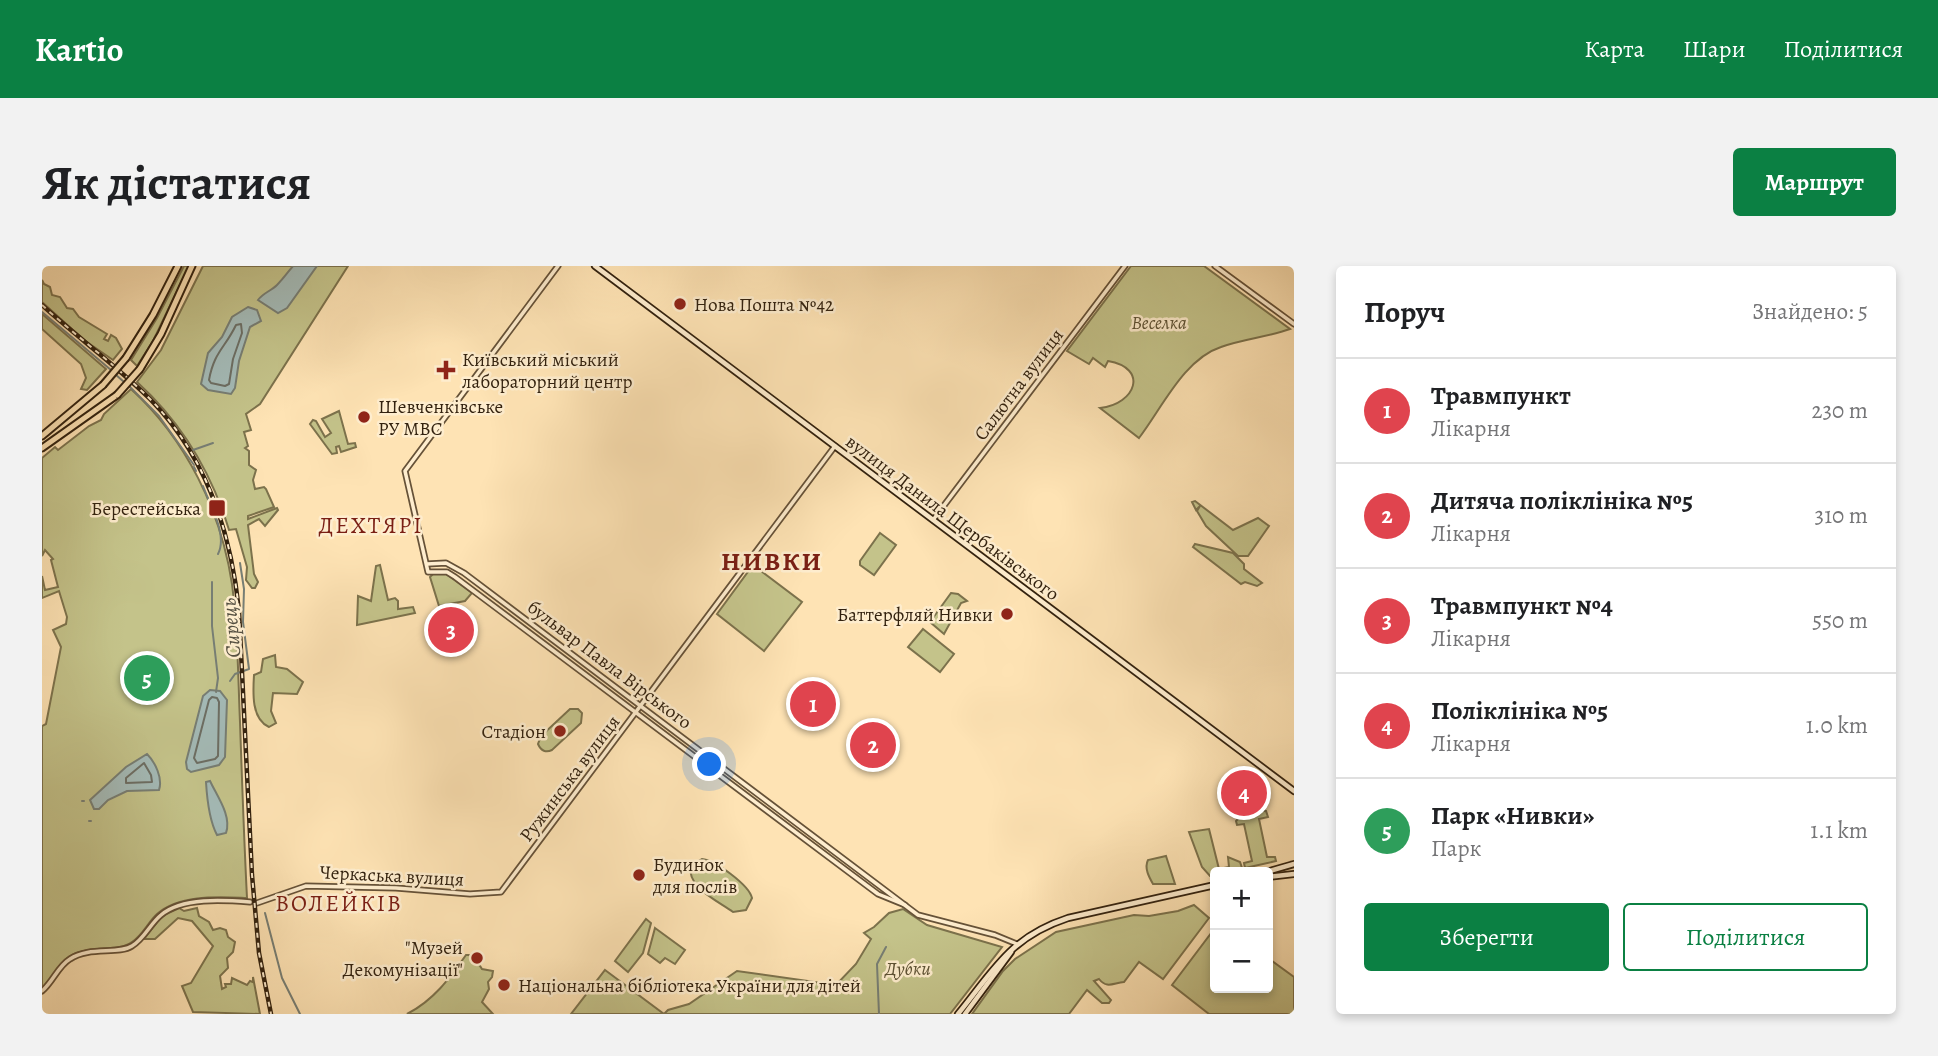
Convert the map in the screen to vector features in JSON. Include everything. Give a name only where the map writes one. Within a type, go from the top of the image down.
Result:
[{"type":"main road","points":[[42,436],[103,385],[126,358],[153,316],[178,266]]},
{"type":"main road","points":[[42,448],[117,395],[140,369],[161,334],[192,266]]},
{"type":"main road","name":"вулиця Данила Щербаківського","points":[[595,266],[1294,791]]},
{"type":"main road","points":[[1276,877],[1278,873],[1275,869],[1294,864]]},
{"type":"main road","points":[[1273,876],[1294,874]]},
{"type":"main road","points":[[958,1014],[999,960],[1036,931],[1068,918],[1210,886]]},
{"type":"main road","points":[[965,1014],[1015,946]]},
{"type":"street","points":[[426,564],[405,471],[558,266]]},
{"type":"street","name":"Салютна вулиця","points":[[933,520],[1125,266]]},
{"type":"street","points":[[1215,266],[1294,324]]},
{"type":"street","name":"Ружинська вулиця","points":[[502,892],[835,446]]},
{"type":"street","name":"бульвар Павла Вірського","points":[[905,905],[878,894],[455,577],[447,572],[428,572],[426,564],[446,563],[464,573],[641,706],[905,905],[918,915],[995,935],[1015,946]]},
{"type":"street","name":"Черкаська вулиця","points":[[257,903],[306,886],[396,888],[470,894],[502,892]]},
{"type":"street","points":[[42,991],[68,960],[92,951],[127,949],[171,909],[212,900],[250,902]]},
{"type":"green space","points":[[184,266],[189,266],[153,341],[137,366],[131,360]]},
{"type":"green space","points":[[203,266],[348,266],[260,404],[246,414],[251,430],[244,432],[248,446],[245,448],[249,451],[249,465],[256,470],[253,480],[255,489],[264,487],[274,507],[248,516],[248,519],[277,508],[278,510],[265,526],[259,519],[248,525],[254,574],[258,582],[255,588],[246,580],[247,567],[236,529],[229,530],[204,469],[168,414],[137,382],[161,350]]},
{"type":"green space","name":"Веселка","points":[[1131,266],[1204,266],[1290,329],[1229,344],[1208,353],[1185,373],[1139,438],[1100,408],[1122,400],[1129,393],[1133,378],[1129,371],[1108,361],[1105,367],[1093,358],[1089,364],[1067,351]]},
{"type":"green space","points":[[42,280],[50,287],[52,295],[60,297],[67,308],[73,309],[79,317],[107,334],[104,339],[108,341],[111,335],[116,338],[122,349],[113,360],[84,340],[42,302]]},
{"type":"green space","points":[[42,314],[106,369],[87,390],[81,389],[86,378],[81,364],[42,329]]},
{"type":"green space","points":[[131,389],[151,409],[184,453],[210,503],[227,557],[237,636],[247,898],[200,898],[177,903],[157,914],[136,939],[127,945],[81,951],[69,957],[42,989],[42,726],[46,724],[61,647],[53,630],[66,624],[67,617],[59,591],[42,598],[42,576],[45,590],[58,587],[51,560],[53,559],[45,550],[42,556],[42,458],[55,447],[58,450],[101,420]]},
{"type":"green space","points":[[339,411],[348,444],[355,443],[356,447],[341,452],[339,446],[336,447],[337,453],[332,454],[310,424],[313,420],[316,421],[325,437],[331,433],[322,419]]},
{"type":"green space","points":[[1195,501],[1233,530],[1258,518],[1269,526],[1248,556],[1238,556],[1206,526],[1197,511],[1200,506],[1196,510],[1192,502]]},
{"type":"green space","points":[[880,533],[896,545],[874,575],[860,565],[860,561]]},
{"type":"green space","points":[[1195,544],[1233,553],[1244,564],[1244,569],[1262,583],[1257,586],[1245,582],[1241,584],[1193,547]]},
{"type":"green space","points":[[380,565],[388,600],[395,598],[398,601],[398,609],[413,607],[415,613],[357,625],[358,596],[371,601],[376,566]]},
{"type":"green space","points":[[753,565],[802,602],[764,651],[717,614]]},
{"type":"green space","points":[[434,573],[445,573],[472,593],[465,601],[439,606],[430,577]]},
{"type":"green space","points":[[951,593],[958,594],[967,601],[961,603],[944,634],[930,622]]},
{"type":"green space","points":[[923,629],[954,654],[940,672],[908,647]]},
{"type":"green space","points":[[275,655],[276,667],[287,669],[303,682],[297,694],[273,693],[271,711],[276,723],[269,727],[256,712],[254,675],[261,672],[263,659]]},
{"type":"green space","name":"Стадіон","points":[[570,709],[578,709],[582,713],[581,723],[552,750],[542,750],[538,744],[541,736]]},
{"type":"green space","points":[[1248,809],[1266,811],[1268,817],[1259,819],[1267,857],[1275,857],[1276,861],[1245,867],[1244,863],[1252,861],[1244,824],[1237,825],[1236,821]]},
{"type":"green space","points":[[1209,829],[1218,867],[1210,867],[1210,876],[1202,867],[1189,832]]},
{"type":"green space","points":[[1166,856],[1175,884],[1153,884],[1147,869],[1148,860]]},
{"type":"green space","points":[[1228,857],[1240,862],[1242,867],[1229,867]]},
{"type":"green space","points":[[702,859],[723,868],[745,887],[752,898],[746,910],[733,912],[698,887],[691,874],[691,866]]},
{"type":"green space","points":[[1194,905],[1209,918],[1163,979],[1139,962],[1124,982],[1108,985],[1099,979],[1094,981],[1111,1000],[1109,1003],[1102,1003],[1087,990],[1069,1014],[972,1014],[1015,959],[1056,932],[1134,915],[1149,916],[1178,911]]},
{"type":"green space","points":[[179,908],[184,911],[197,908],[199,916],[209,922],[213,930],[226,930],[228,937],[235,942],[233,952],[227,958],[228,968],[220,976],[222,989],[226,987],[225,984],[231,984],[232,978],[247,985],[250,981],[253,982],[253,977],[260,1014],[193,1012],[182,986],[191,983],[213,946],[192,921],[178,918],[155,939],[144,939],[162,916]]},
{"type":"green space","name":"Дубки","points":[[903,909],[927,925],[1002,947],[950,1014],[664,1014],[668,1010],[689,1004],[737,971],[836,985],[856,964],[871,939],[864,933],[889,913]]},
{"type":"green space","points":[[646,919],[651,923],[643,953],[628,972],[615,961]]},
{"type":"green space","points":[[655,928],[685,950],[675,964],[665,958],[660,963],[648,954]]},
{"type":"green space","points":[[1210,935],[1210,993],[1273,993],[1273,962],[1294,977],[1294,1014],[1209,1014],[1172,985]]},
{"type":"green space","points":[[466,955],[473,955],[482,969],[493,971],[488,982],[489,989],[482,1002],[493,1014],[407,1014],[433,996]]},
{"type":"green space","points":[[605,970],[664,1014],[571,1014]]},
{"type":"water","points":[[293,266],[317,266],[287,308],[278,313],[258,300],[277,285]]},
{"type":"water","points":[[248,307],[257,310],[261,321],[250,327],[239,361],[235,388],[231,394],[208,390],[201,384],[208,353],[222,337],[232,317]]},
{"type":"water","points":[[210,690],[220,691],[227,700],[225,757],[219,765],[191,772],[187,769],[186,762],[203,696]]},
{"type":"water","points":[[147,754],[158,770],[159,790],[127,791],[108,800],[99,809],[94,809],[90,800],[126,767]]},
{"type":"water","points":[[210,781],[227,820],[226,833],[217,835],[208,802],[206,782]]},
{"type":"waterway","points":[[42,312],[111,370]]},
{"type":"waterway","points":[[115,374],[124,382]]},
{"type":"waterway","points":[[128,385],[159,416],[194,465]]},
{"type":"waterway","points":[[193,450],[213,443]]},
{"type":"waterway","points":[[194,467],[196,471]]},
{"type":"waterway","points":[[203,486],[221,538],[218,554]]},
{"type":"waterway","name":"Сирець","points":[[230,681],[235,674],[249,669],[240,563]]},
{"type":"waterway","points":[[212,582],[212,626],[218,678],[216,692]]},
{"type":"waterway","name":"Сирець","points":[[265,913],[282,978],[300,1014]]},
{"type":"waterway","points":[[879,1014],[877,964],[886,947]]},
{"type":"railway","points":[[42,305],[137,387],[170,422],[201,471],[222,524],[230,553],[239,611],[252,875],[259,953],[271,1014]]},
{"type":"railway","points":[[118,396],[140,370]]},
{"type":"place","name":"Нова Пошта №42","points":[[680,304]]},
{"type":"place","name":"Київський міський лабораторний центр","points":[[446,370]]},
{"type":"place","name":"Шевченківське РУ МВС","points":[[364,417]]},
{"type":"place","name":"Берестейська","points":[[217,508]]},
{"type":"place","name":"Баттерфляй Нивки","points":[[1007,614]]},
{"type":"place","name":"Травмпункт №4","points":[[451,630]]},
{"type":"place","name":"Парк «Нивки»","points":[[147,678]]},
{"type":"place","name":"Травмпункт","points":[[813,704]]},
{"type":"place","name":"Стадіон","points":[[560,731]]},
{"type":"place","name":"Дитяча поліклініка №5","points":[[873,745]]},
{"type":"place","name":"Поліклініка №5","points":[[1244,793]]},
{"type":"place","name":"Будинок для послів","points":[[639,875]]},
{"type":"place","name":"\"Музей Декомунізації\"","points":[[477,958]]},
{"type":"place","name":"Національна бібліотека України для дітей","points":[[504,985]]},
{"type":"district","name":"ДЕХТЯРІ","points":[[371,525]]},
{"type":"district","name":"НИВКИ","points":[[772,561]]},
{"type":"district","name":"ВОЛЕЙКІВ","points":[[339,903]]}]
